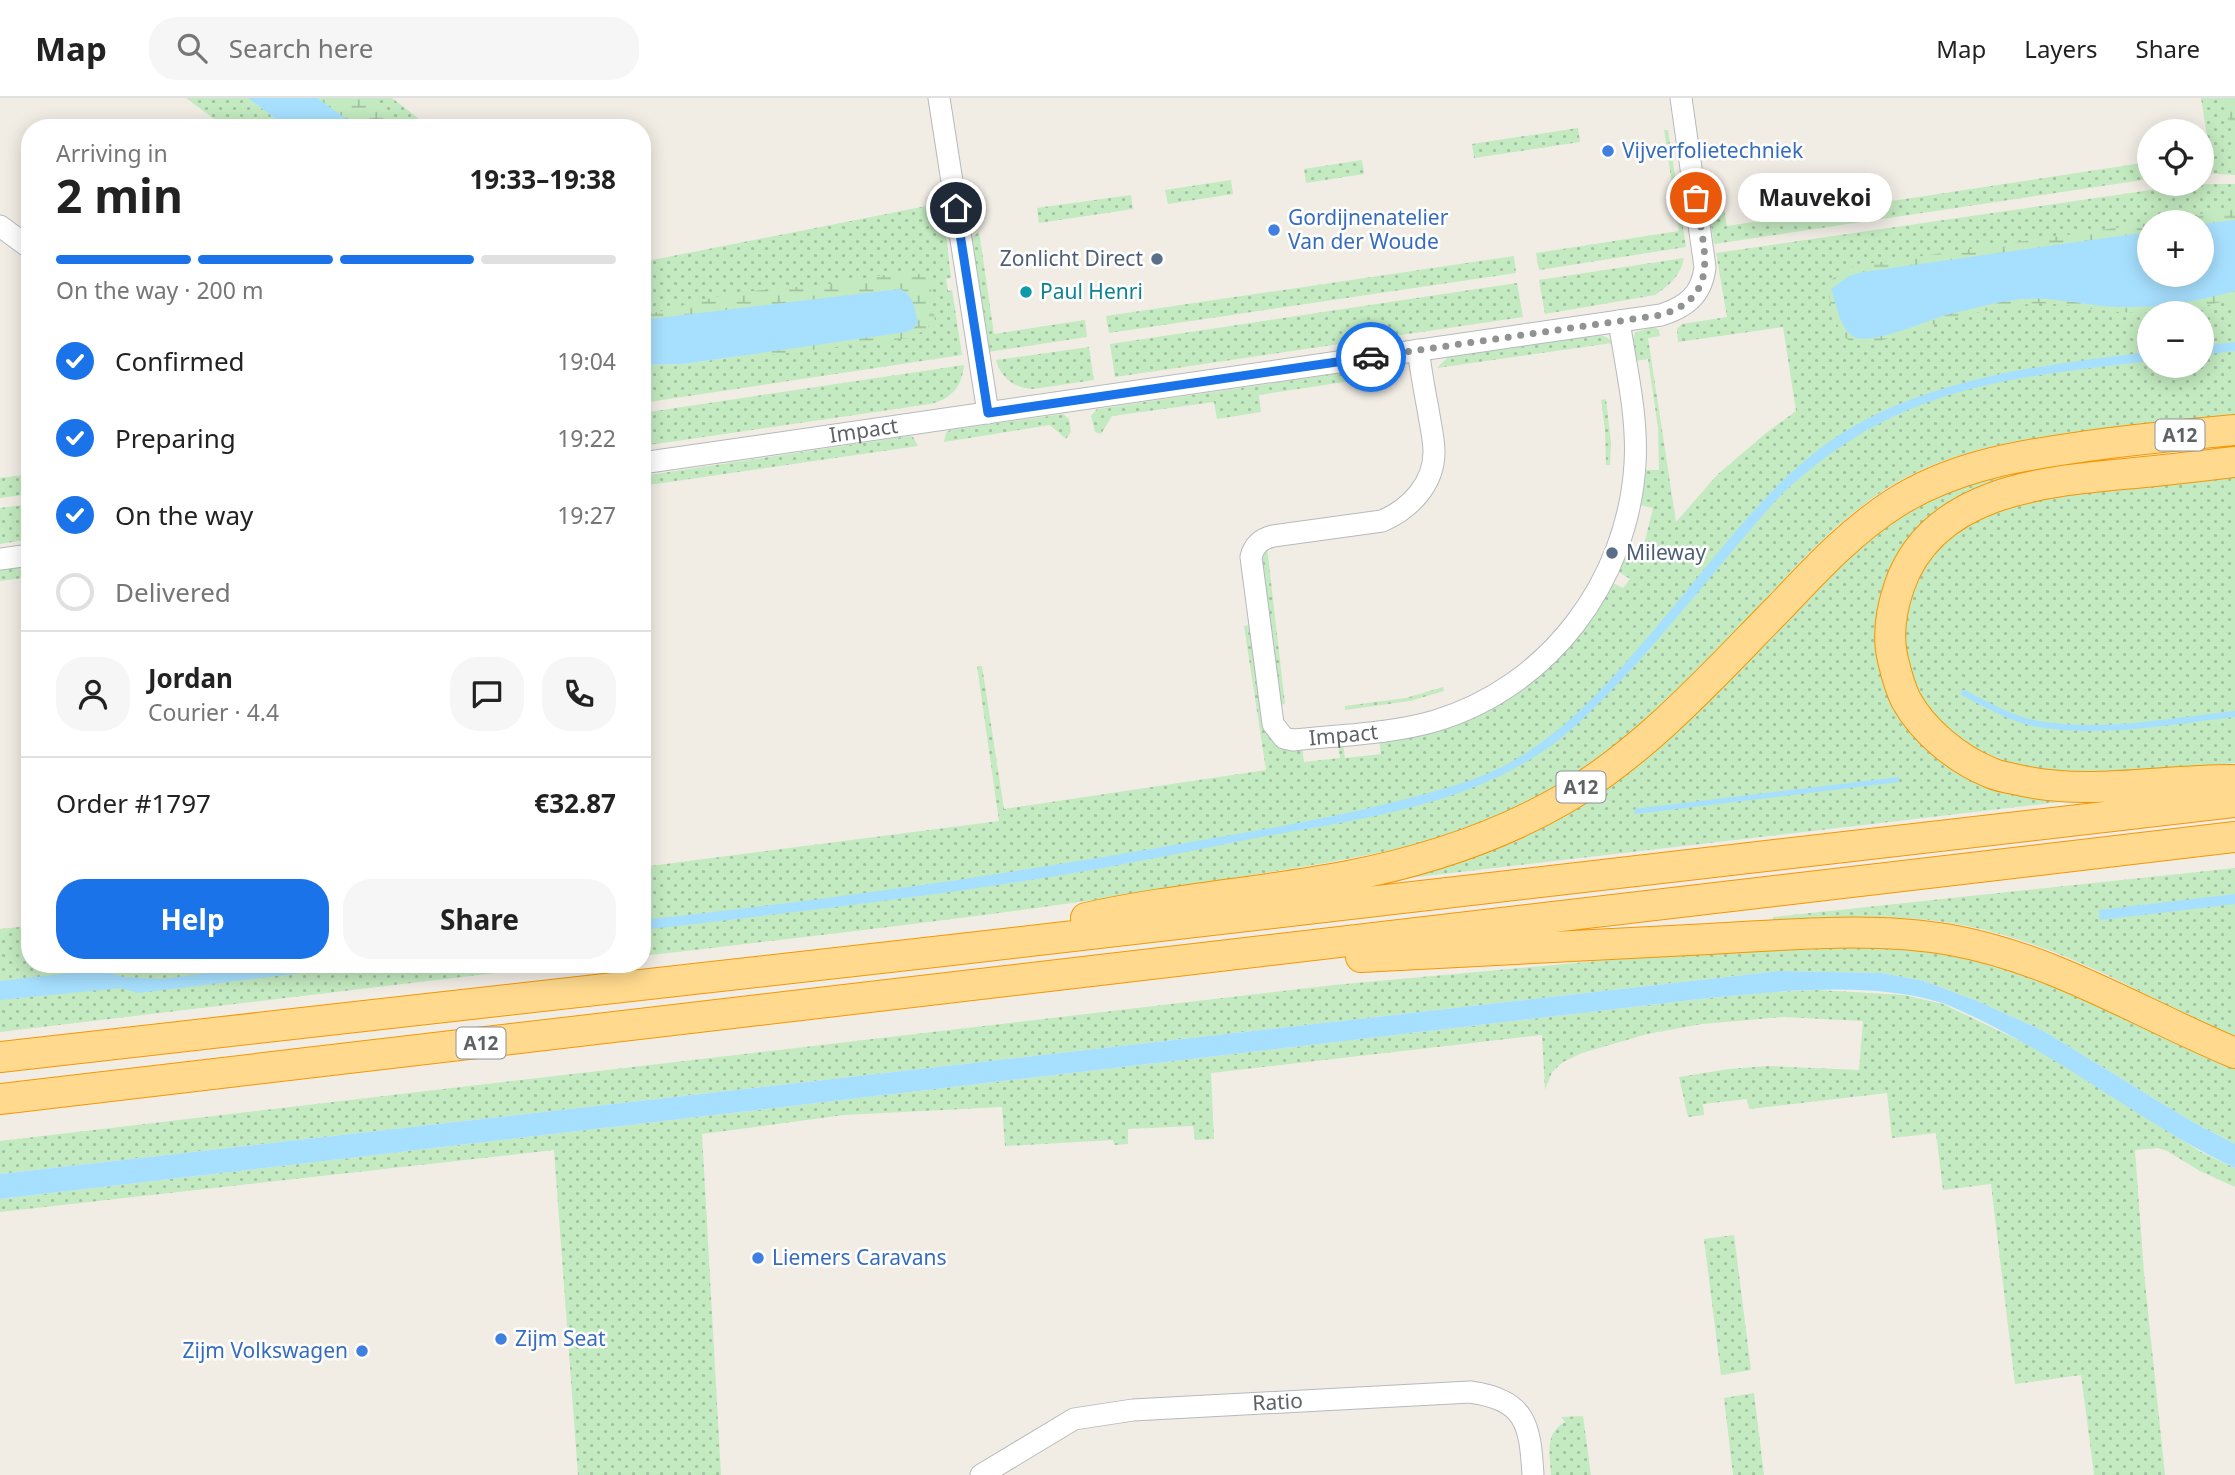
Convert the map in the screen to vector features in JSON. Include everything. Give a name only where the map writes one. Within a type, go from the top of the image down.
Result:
[{"type":"highway","name":"A12","points":[[943,951],[1126,909],[1343,877],[1413,861],[1496,832],[1561,800],[1620,762],[1688,702],[1834,551],[1864,524],[1898,501],[1947,477],[2006,458],[2124,441],[2235,430]]},
{"type":"highway","name":"A12","points":[[2235,462],[2058,480],[1997,495],[1963,510],[1936,531],[1905,569],[1891,623],[1890,648],[1906,700],[1923,724],[1951,750],[1989,773],[2041,786],[2082,788],[2235,780]]},
{"type":"highway","name":"A12","points":[[0,1057],[2235,802]]},
{"type":"highway","name":"A12","points":[[0,1099],[2235,837]]},
{"type":"highway","name":"A12","points":[[1081,972],[1824,933],[1898,935],[1950,940],[2054,969],[2235,1052]]},
{"type":"street","points":[[939,98],[988,413]]},
{"type":"street","name":"Impact","points":[[651,462],[1661,315],[1679,309],[1690,302],[1704,278],[1703,250],[1681,98]]},
{"type":"street","points":[[0,226],[21,241]]},
{"type":"street","name":"Impact","points":[[1418,350],[1434,449],[1429,476],[1423,489],[1396,515],[1382,521],[1273,536],[1266,538],[1253,549],[1251,557],[1273,724],[1284,738],[1293,740],[1395,729],[1435,721],[1468,708],[1530,671],[1585,613],[1610,570],[1631,508],[1635,462],[1634,418],[1619,321]]},
{"type":"street","points":[[0,559],[21,556]]},
{"type":"street","name":"Ratio","points":[[981,1475],[1063,1424],[1089,1415],[1133,1410],[1471,1392],[1493,1395],[1511,1405],[1525,1422],[1533,1475]]},
{"type":"green space","points":[[186,98],[248,98],[276,119],[214,119]]},
{"type":"green space","points":[[306,98],[368,98],[395,119],[334,119]]},
{"type":"green space","points":[[317,98],[392,98],[419,119],[346,119]]},
{"type":"green space","points":[[2201,98],[2235,98],[2235,175],[2214,174],[2214,119],[2204,119]]},
{"type":"green space","points":[[2226,98],[2235,98],[2235,126],[2228,120]]},
{"type":"green space","points":[[1578,128],[1580,142],[1474,158],[1472,144]]},
{"type":"green space","points":[[1664,130],[1668,130],[1686,247],[1539,270],[1536,253],[1679,231]]},
{"type":"green space","points":[[1362,160],[1364,174],[1306,183],[1304,169]]},
{"type":"green space","points":[[2137,164],[2137,181],[1714,244],[1709,212],[1712,202],[1722,198],[1727,226]]},
{"type":"green space","points":[[1231,180],[1233,194],[1168,204],[1165,190]]},
{"type":"green space","points":[[2214,184],[2235,184],[2235,220],[2214,220],[2214,210],[2137,210],[2137,238],[2009,300],[2235,291],[2235,414],[2012,442],[1957,456],[1905,478],[1861,506],[1827,536],[1719,649],[1632,732],[1600,756],[1532,799],[1495,817],[1429,840],[1292,869],[1078,902],[651,955],[651,866],[999,821],[977,666],[982,666],[1004,809],[1266,770],[1244,626],[1251,625],[1265,724],[1302,747],[1304,762],[1340,758],[1338,743],[1343,743],[1345,758],[1381,754],[1379,739],[1444,726],[1601,603],[1613,583],[1623,588],[1630,579],[1619,572],[1626,552],[1641,557],[1653,508],[1640,505],[1643,470],[1659,470],[1658,428],[1648,359],[1634,361],[1631,342],[1636,332],[1654,327],[1659,330],[1660,336],[1648,338],[1676,522],[1717,475],[1796,411],[1783,327],[1678,342],[1677,329],[1682,324],[1727,317],[1716,253],[2137,192],[2137,196],[2214,196]]},
{"type":"green space","points":[[1131,195],[1133,209],[1039,223],[1037,208]]},
{"type":"green space","points":[[937,204],[943,209],[951,278],[946,279],[948,291],[952,290],[962,355],[651,402],[651,365],[684,364],[906,332],[651,320],[651,260]]},
{"type":"green space","points":[[2235,208],[2235,226],[2214,229],[2214,212]]},
{"type":"green space","points":[[2137,225],[2137,241],[2062,251],[2159,300],[2185,287],[2214,287],[2214,272],[2235,262],[2235,298],[2214,303],[2214,301],[2137,301],[2137,313],[2029,304],[1988,310],[1869,344],[1860,344],[1843,335],[1830,302],[1828,286],[1829,281],[1853,266]]},
{"type":"green space","points":[[979,231],[994,334],[1085,320],[1087,337],[988,352],[971,240]]},
{"type":"green space","points":[[1514,256],[1516,273],[1109,333],[1106,316]]},
{"type":"green space","points":[[1684,258],[1674,280],[1655,295],[1545,314],[1539,280]]},
{"type":"green space","points":[[896,273],[919,274],[930,280],[935,321],[911,338],[738,359],[737,357],[751,350],[651,324],[651,314],[731,293],[829,284]]},
{"type":"green space","points":[[1517,283],[1523,317],[1115,377],[1110,344]]},
{"type":"green space","points":[[1601,335],[1612,343],[1437,368],[1448,357]]},
{"type":"green space","points":[[1089,347],[1094,380],[1033,389],[1020,387],[1009,381],[996,360]]},
{"type":"green space","points":[[964,365],[961,380],[954,391],[944,399],[930,404],[651,445],[651,412]]},
{"type":"green space","points":[[1389,366],[1403,373],[1259,395],[1261,412],[1217,419],[1214,402],[1112,416],[1101,434],[1095,432],[1091,416],[1097,409]]},
{"type":"green space","points":[[1606,399],[1611,443],[1610,465],[1606,465],[1601,400]]},
{"type":"green space","points":[[1063,414],[1069,419],[1071,432],[1066,439],[1050,425],[944,442],[946,433],[950,430]]},
{"type":"green space","points":[[909,436],[913,437],[918,446],[651,485],[651,475]]},
{"type":"green space","points":[[2235,446],[2235,453],[1985,491],[1888,590],[1928,741],[2094,798],[1289,892],[1532,823],[1873,532],[1940,494],[2000,477],[2047,469]]},
{"type":"green space","points":[[21,475],[21,495],[0,498],[0,478]]},
{"type":"green space","points":[[2235,477],[2235,763],[2108,773],[2064,772],[2022,766],[1983,752],[1949,730],[1922,697],[1910,670],[1905,650],[1904,630],[1908,605],[1928,562],[1961,529],[1998,510],[2034,501]]},
{"type":"green space","points":[[21,505],[21,540],[0,544],[0,508]]},
{"type":"green space","points":[[1267,547],[1285,704],[1280,705],[1261,560],[1263,550]]},
{"type":"green space","points":[[21,566],[21,578],[0,581],[0,570]]},
{"type":"green space","points":[[1443,687],[1444,691],[1410,701],[1345,710],[1345,706],[1406,698]]},
{"type":"green space","points":[[2235,868],[2235,1042],[2087,966],[2010,937],[1969,927],[1909,918],[1773,920],[1773,917]]},
{"type":"green space","points":[[21,927],[21,973],[495,973],[0,1032],[0,929]]},
{"type":"green space","points":[[1910,945],[2025,970],[2235,1069],[2235,1144],[2191,1121],[2042,1030],[1975,1000],[1924,981],[1882,973],[1779,971],[0,1174],[0,1141],[1334,985],[1789,946]]},
{"type":"green space","points":[[1818,990],[1904,995],[1943,1004],[2039,1050],[2201,1152],[2235,1168],[2235,1187],[2200,1171],[2167,1151],[2158,1148],[2135,1150],[2144,1273],[2165,1475],[2092,1475],[2081,1375],[2015,1384],[1991,1184],[1943,1190],[1936,1133],[1892,1138],[1887,1093],[1749,1109],[1747,1099],[1703,1104],[1704,1115],[1688,1117],[1679,1077],[1767,1066],[1859,1070],[1863,1021],[1784,1017],[1702,1024],[1647,1034],[1582,1053],[1563,1062],[1552,1072],[1545,1090],[1542,1035],[1211,1073],[1214,1139],[1195,1140],[1193,1126],[1128,1129],[1128,1144],[1114,1145],[1113,1140],[1005,1146],[1002,1107],[844,1115],[702,1134],[721,1475],[578,1475],[554,1150],[0,1212],[0,1199],[1709,998]]},
{"type":"green space","points":[[1734,1235],[1751,1370],[1721,1375],[1704,1239]]},
{"type":"green space","points":[[1754,1393],[1764,1475],[1733,1475],[1724,1398]]},
{"type":"green space","points":[[1583,1416],[1591,1475],[1551,1475],[1551,1439],[1558,1427],[1565,1422],[1561,1417]]},
{"type":"water","points":[[248,98],[317,98],[346,119],[276,119]]},
{"type":"water","points":[[2235,220],[2235,291],[2192,301],[2137,301],[2137,306],[2120,307],[2050,299],[2022,299],[1946,315],[1886,335],[1862,339],[1854,337],[1845,328],[1831,289],[1849,276],[1863,272],[2137,234],[2137,287],[2214,287],[2214,223]]},
{"type":"water","points":[[900,289],[911,298],[918,322],[906,332],[684,364],[651,365],[651,319]]},
{"type":"water","points":[[2235,342],[2235,351],[2214,354],[2214,345]]},
{"type":"water","points":[[2137,354],[2137,362],[2045,374],[1952,394],[1909,410],[1866,431],[1824,459],[1781,495],[1653,645],[1577,724],[1542,752],[1474,787],[1438,800],[1363,819],[1074,873],[912,897],[651,929],[651,919],[926,884],[1068,863],[1280,826],[1398,801],[1482,776],[1533,748],[1598,693],[1734,533],[1767,496],[1802,463],[1840,435],[1880,413],[1922,395],[2012,372]]},
{"type":"water","points":[[1899,777],[1899,782],[1635,814],[1634,809]]},
{"type":"water","points":[[2235,894],[2235,904],[2100,920],[2099,910]]},
{"type":"water","points":[[1779,971],[1882,973],[1924,981],[1975,1000],[2042,1030],[2191,1121],[2235,1144],[2235,1168],[2175,1136],[2030,1046],[1957,1009],[1915,996],[1826,990],[1709,998],[0,1199],[0,1174]]},
{"type":"water","points":[[71,973],[108,973],[161,979],[207,973],[301,973],[138,993],[121,988],[0,1000],[0,981]]},
{"type":"waterway","points":[[1964,693],[2019,719],[2062,727],[2112,728],[2235,714]]},
{"type":"way so far","points":[[1371,357],[1661,315],[1679,309],[1690,302],[1704,278],[1696,198]]},
{"type":"place","name":"Vijverfolietechniek","points":[[1608,151]]},
{"type":"place","name":"Mauvekoi","points":[[1696,198]]},
{"type":"place","name":"Gordijnenatelier Van der Woude","points":[[1274,230]]},
{"type":"place","name":"Zonlicht Direct","points":[[1157,259]]},
{"type":"place","name":"Paul Henri","points":[[1026,292]]},
{"type":"place","name":"Mileway","points":[[1612,553]]},
{"type":"place","name":"Liemers Caravans","points":[[758,1258]]},
{"type":"place","name":"Zijm Seat","points":[[501,1339]]},
{"type":"place","name":"Zijm Volkswagen","points":[[362,1351]]},
{"type":"route","points":[[956,208],[988,413],[1371,357]]}]
